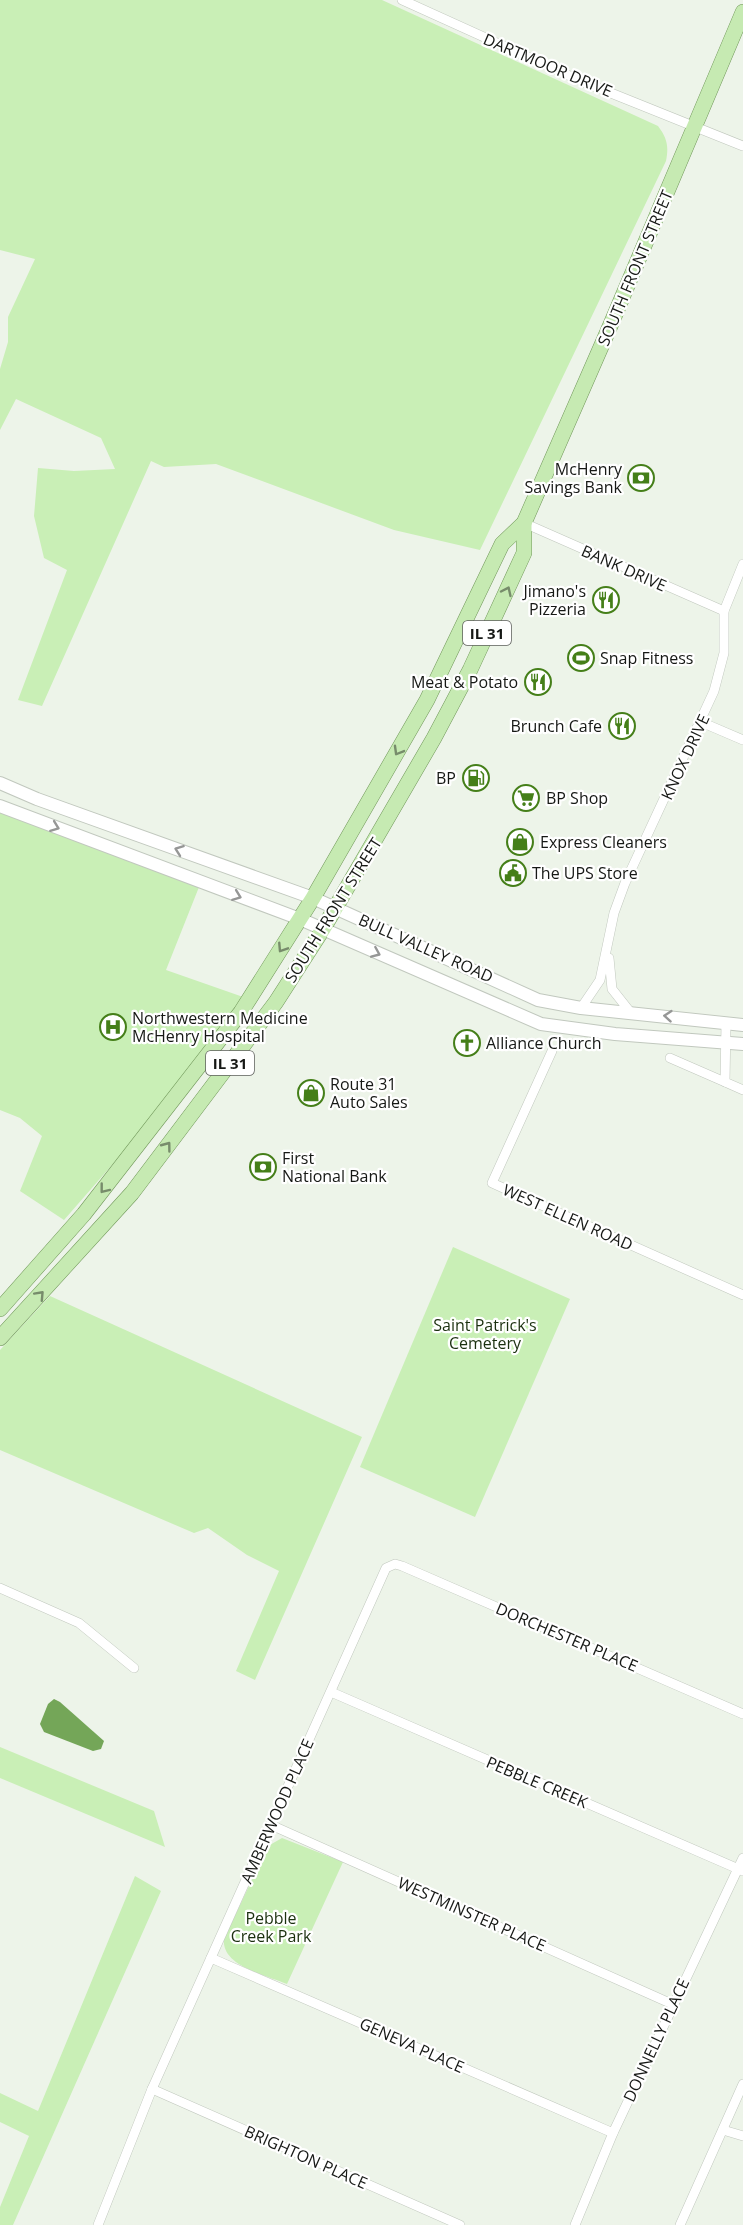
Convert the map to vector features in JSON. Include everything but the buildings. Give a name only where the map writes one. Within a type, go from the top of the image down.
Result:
[{"type":"main road","name":"SOUTH FRONT STREET","points":[[0,1338],[132,1193],[276,1002],[323,929],[434,738],[470,670],[524,553],[524,523],[743,12]]},
{"type":"main road","name":"SOUTH FRONT STREET","points":[[0,1309],[84,1214],[194,1076],[241,1012],[313,898],[427,700],[501,544],[524,523]]},
{"type":"street","name":"DARTMOOR DRIVE","points":[[402,0],[581,81],[743,146]]},
{"type":"street","name":"BANK DRIVE","points":[[524,523],[724,611]]},
{"type":"street","name":"KNOX DRIVE","points":[[581,1008],[597,986],[614,914],[625,883],[714,691],[724,653],[724,611],[743,564]]},
{"type":"street","points":[[701,722],[743,740]]},
{"type":"street","name":"BULL VALLEY ROAD","points":[[0,783],[37,799],[313,898],[538,1000],[581,1008],[743,1025]]},
{"type":"street","name":"BULL VALLEY ROAD","points":[[0,807],[300,919],[541,1024],[615,1034],[743,1044]]},
{"type":"street","name":"KNOX DRIVE","points":[[608,946],[611,985],[618,1000],[631,1012]]},
{"type":"street","points":[[725,1082],[726,1023]]},
{"type":"street","name":"WEST ELLEN ROAD","points":[[552,1051],[492,1183],[743,1295]]},
{"type":"street","points":[[670,1058],[743,1090]]},
{"type":"street","name":"AMBERWOOD PLACE","points":[[98,2225],[152,2089],[383,1573],[391,1565]]},
{"type":"street","name":"DORCHESTER PLACE","points":[[391,1565],[402,1566],[743,1713]]},
{"type":"street","points":[[0,1588],[79,1623],[134,1668]]},
{"type":"street","name":"PEBBLE CREEK","points":[[331,1692],[741,1870]]},
{"type":"street","name":"WESTMINSTER PLACE","points":[[271,1825],[672,2004]]},
{"type":"street","name":"DONNELLY PLACE","points":[[575,2225],[613,2133],[672,2004],[741,1870],[743,1858]]},
{"type":"street","name":"GENEVA PLACE","points":[[212,1958],[613,2133]]},
{"type":"street","points":[[680,2225],[743,2084]]},
{"type":"street","name":"BRIGHTON PLACE","points":[[152,2089],[460,2225]]},
{"type":"street","points":[[723,2130],[743,2136]]},
{"type":"green space","points":[[0,0],[382,0],[658,126],[666,142],[666,161],[480,550],[394,530],[216,464],[164,467],[151,461],[42,706],[18,700],[67,570],[44,558],[34,516],[38,468],[74,471],[115,469],[101,438],[16,399],[0,430],[0,369],[8,342],[8,317],[35,259],[0,250]]},
{"type":"green space","name":"Northwestern Medicine McHenry Hospital","points":[[0,808],[201,882],[166,970],[246,998],[207,1056],[64,1220],[20,1191],[42,1136],[20,1118],[0,1110]]},
{"type":"green space","name":"Saint Patrick's Cemetery","points":[[453,1247],[570,1299],[475,1517],[360,1467]]},
{"type":"green space","points":[[50,1296],[362,1437],[255,1680],[236,1671],[279,1571],[247,1555],[208,1528],[194,1533],[0,1450],[0,1350]]},
{"type":"green space","points":[[0,1747],[154,1811],[165,1847],[0,1778]]},
{"type":"green space","name":"Pebble Creek Park","points":[[282,1838],[343,1862],[287,1984],[237,1963],[225,1948],[224,1939],[268,1846]]},
{"type":"green space","points":[[135,1876],[161,1891],[13,2225],[0,2225],[0,2207],[29,2136],[0,2122],[0,2093],[38,2111]]},
{"type":"shaded area","points":[[54,1699],[104,1741],[101,1749],[93,1751],[44,1732],[40,1724],[48,1704]]},
{"type":"place","name":"McHenry Savings Bank","points":[[641,478]]},
{"type":"place","name":"Jimano's Pizzeria","points":[[606,600]]},
{"type":"place","name":"Snap Fitness","points":[[581,658]]},
{"type":"place","name":"Meat & Potato","points":[[538,682]]},
{"type":"place","name":"Brunch Cafe","points":[[622,726]]},
{"type":"place","name":"BP","points":[[476,778]]},
{"type":"place","name":"BP Shop","points":[[526,798]]},
{"type":"place","name":"Express Cleaners","points":[[520,842]]},
{"type":"place","name":"The UPS Store","points":[[513,873]]},
{"type":"place","name":"Northwestern Medicine McHenry Hospital","points":[[113,1027]]},
{"type":"place","name":"Alliance Church","points":[[467,1043]]},
{"type":"place","name":"Route 31 Auto Sales","points":[[311,1093]]},
{"type":"place","name":"First National Bank","points":[[263,1167]]}]
